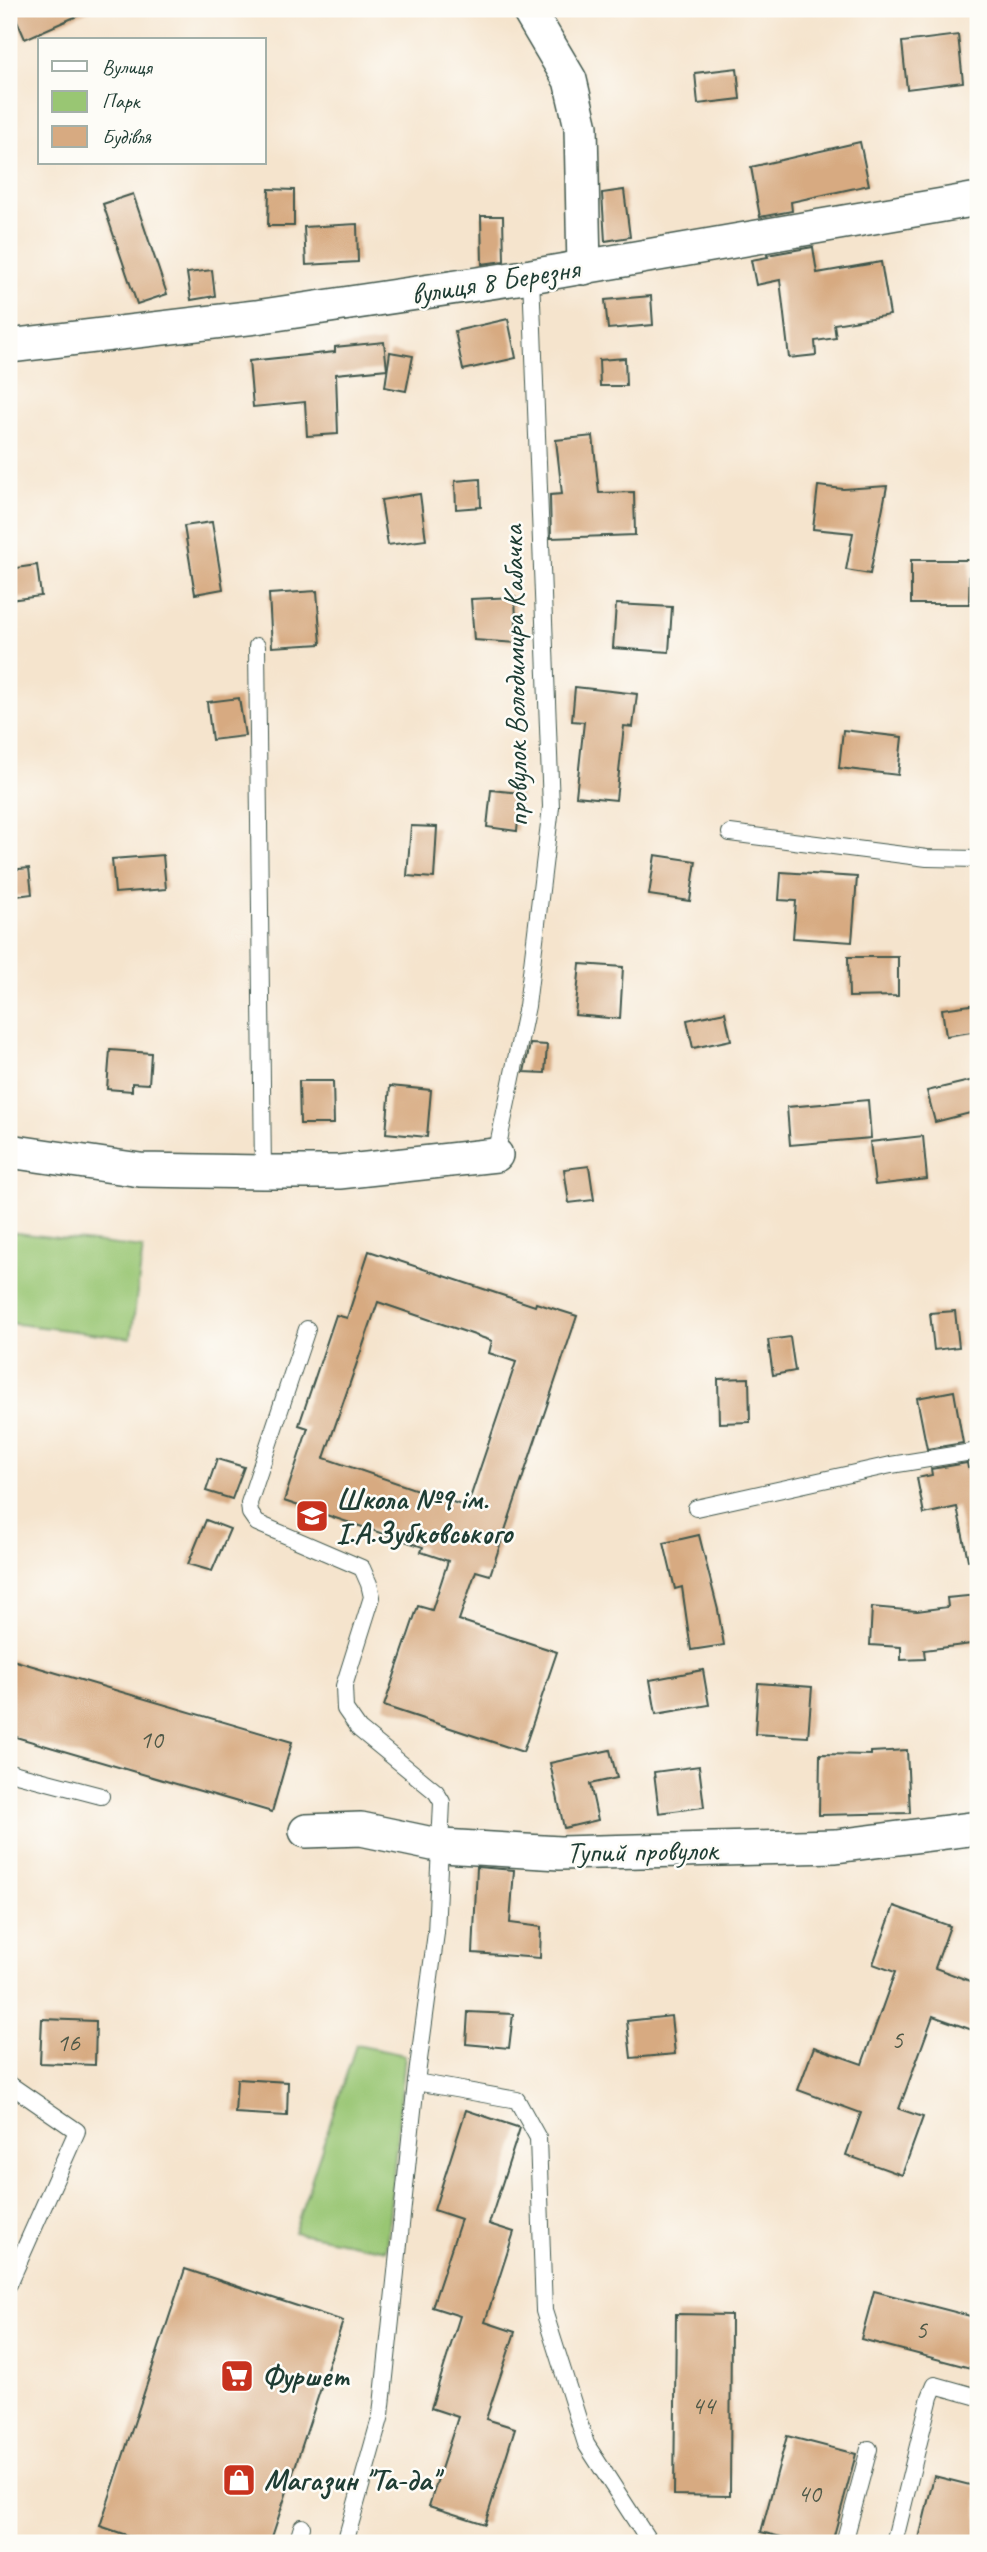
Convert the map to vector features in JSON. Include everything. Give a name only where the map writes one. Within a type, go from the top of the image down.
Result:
[{"type":"street","points":[[528,9],[570,80],[581,127],[584,268]]},
{"type":"street","name":"вулиця 8 Березня","points":[[9,346],[257,317],[584,268],[978,199]]},
{"type":"street","points":[[9,1151],[140,1170],[262,1172],[339,1172],[495,1155]]},
{"type":"street","name":"Тупий провулок","points":[[306,1831],[360,1829],[442,1846],[560,1853],[836,1846],[978,1828]]},
{"type":"lane","name":"провулок Володимира Кабачка","points":[[495,1155],[527,1006],[551,807],[531,276]]},
{"type":"lane","points":[[257,646],[262,1172]]},
{"type":"lane","points":[[730,834],[927,858],[978,859]]},
{"type":"lane","points":[[307,1329],[249,1503],[250,1513],[257,1522],[362,1568],[372,1597],[344,1686],[345,1709],[359,1729],[436,1792],[442,1802],[436,1933],[416,2082],[381,2415],[345,2543]]},
{"type":"lane","points":[[696,1508],[891,1465],[978,1451]]},
{"type":"lane","points":[[9,1772],[101,1796]]},
{"type":"lane","points":[[416,2082],[517,2100],[538,2138],[544,2311],[586,2444],[650,2543]]},
{"type":"lane","points":[[9,2084],[77,2132],[9,2284]]},
{"type":"lane","points":[[894,2543],[935,2385],[978,2397]]},
{"type":"lane","points":[[844,2543],[869,2449]]},
{"type":"lane","points":[[297,2543],[302,2527]]},
{"type":"green space","points":[[9,1232],[143,1248],[131,1338],[9,1323]]},
{"type":"green space","points":[[356,2045],[405,2055],[386,2250],[294,2232]]},
{"type":"building","points":[[12,9],[93,9],[25,39]]},
{"type":"building","points":[[958,35],[963,82],[907,89],[902,42]]},
{"type":"building","points":[[737,68],[740,99],[698,104],[695,73]]},
{"type":"building","points":[[860,142],[869,185],[791,202],[792,211],[760,217],[751,167]]},
{"type":"building","points":[[269,189],[294,190],[294,226],[268,226]]},
{"type":"building","points":[[624,190],[630,237],[605,241],[602,193]]},
{"type":"building","points":[[133,194],[167,294],[137,304],[103,204]]},
{"type":"building","points":[[481,216],[503,216],[504,261],[482,264]]},
{"type":"building","points":[[357,224],[358,262],[306,265],[304,227]]},
{"type":"building","points":[[813,247],[817,273],[881,262],[890,315],[834,324],[836,338],[815,341],[816,355],[789,358],[780,280],[756,285],[751,260]]},
{"type":"building","points":[[212,270],[215,296],[191,300],[187,273]]},
{"type":"building","points":[[651,296],[653,325],[608,329],[605,300]]},
{"type":"building","points":[[508,319],[516,358],[463,370],[455,331]]},
{"type":"building","points":[[384,342],[387,369],[336,374],[338,434],[307,436],[305,402],[253,407],[249,361],[335,352],[335,347]]},
{"type":"building","points":[[390,352],[413,356],[406,391],[385,387]]},
{"type":"building","points":[[625,358],[626,386],[600,386],[599,360]]},
{"type":"building","points":[[593,436],[599,493],[634,492],[635,535],[551,538],[550,495],[562,494],[556,440]]},
{"type":"building","points":[[480,479],[481,507],[456,509],[455,481]]},
{"type":"building","points":[[818,486],[843,489],[887,486],[870,574],[846,570],[853,533],[813,529]]},
{"type":"building","points":[[420,494],[426,540],[388,545],[381,500]]},
{"type":"building","points":[[212,522],[223,589],[195,594],[184,526]]},
{"type":"building","points":[[911,560],[970,560],[969,604],[911,604]]},
{"type":"building","points":[[37,565],[41,596],[9,600],[9,569]]},
{"type":"building","points":[[317,591],[321,644],[272,647],[269,594]]},
{"type":"building","points":[[515,597],[517,643],[474,640],[471,599]]},
{"type":"building","points":[[616,604],[672,607],[669,652],[613,648]]},
{"type":"building","points":[[575,687],[637,694],[633,727],[624,726],[616,800],[576,796],[584,722],[572,721]]},
{"type":"building","points":[[239,698],[245,736],[212,740],[207,702]]},
{"type":"building","points":[[843,730],[902,737],[898,775],[839,768]]},
{"type":"building","points":[[491,790],[521,793],[517,831],[487,827]]},
{"type":"building","points":[[411,826],[437,827],[434,878],[407,876]]},
{"type":"building","points":[[163,855],[166,889],[115,893],[112,859]]},
{"type":"building","points":[[655,855],[696,861],[690,901],[649,895]]},
{"type":"building","points":[[29,868],[32,894],[9,897],[9,870]]},
{"type":"building","points":[[781,872],[857,877],[852,942],[793,938],[796,901],[779,900]]},
{"type":"building","points":[[848,957],[898,957],[898,996],[849,997]]},
{"type":"building","points":[[580,964],[623,967],[620,1019],[575,1015]]},
{"type":"building","points":[[978,1004],[978,1031],[946,1036],[942,1009]]},
{"type":"building","points":[[725,1012],[731,1040],[693,1048],[687,1020]]},
{"type":"building","points":[[530,1044],[547,1045],[545,1073],[524,1072]]},
{"type":"building","points":[[110,1050],[151,1053],[149,1084],[132,1083],[132,1091],[107,1089]]},
{"type":"building","points":[[978,1079],[978,1111],[935,1122],[927,1091]]},
{"type":"building","points":[[299,1081],[333,1081],[334,1124],[300,1124]]},
{"type":"building","points":[[390,1086],[431,1090],[427,1137],[386,1133]]},
{"type":"building","points":[[868,1100],[871,1138],[790,1145],[787,1107]]},
{"type":"building","points":[[923,1136],[927,1179],[875,1185],[870,1142]]},
{"type":"building","points":[[589,1166],[594,1200],[569,1203],[564,1169]]},
{"type":"building","points":[[369,1251],[535,1306],[536,1303],[577,1316],[490,1575],[476,1571],[459,1620],[557,1652],[523,1752],[384,1706],[418,1606],[432,1610],[448,1561],[421,1552],[423,1547],[284,1501],[308,1428],[299,1425],[336,1315],[347,1318]],"holes":[[[378,1302],[492,1341],[489,1353],[516,1362],[467,1507],[324,1458]]]},
{"type":"building","points":[[955,1311],[959,1347],[934,1350],[930,1313]]},
{"type":"building","points":[[790,1337],[795,1371],[773,1375],[768,1340]]},
{"type":"building","points":[[749,1378],[750,1422],[719,1423],[718,1379]]},
{"type":"building","points":[[954,1391],[963,1443],[927,1449],[917,1398]]},
{"type":"building","points":[[217,1459],[244,1467],[232,1499],[206,1491]]},
{"type":"building","points":[[967,1463],[968,1468],[978,1466],[978,1559],[968,1560],[957,1507],[924,1514],[917,1478],[932,1475],[931,1469]]},
{"type":"building","points":[[206,1520],[230,1529],[212,1571],[188,1564]]},
{"type":"building","points":[[699,1535],[724,1645],[691,1650],[682,1587],[675,1589],[664,1543]]},
{"type":"building","points":[[978,1595],[978,1643],[924,1650],[925,1659],[901,1660],[901,1647],[870,1645],[872,1607],[917,1611],[948,1607],[947,1598]]},
{"type":"building","points":[[9,1659],[292,1742],[272,1812],[9,1735]]},
{"type":"building","points":[[703,1670],[709,1705],[656,1714],[650,1680]]},
{"type":"building","points":[[758,1683],[812,1687],[808,1737],[755,1734]]},
{"type":"building","points":[[610,1750],[617,1778],[590,1784],[598,1820],[564,1828],[550,1763]]},
{"type":"building","points":[[907,1750],[910,1813],[819,1815],[820,1754],[871,1755],[871,1752]]},
{"type":"building","points":[[699,1766],[704,1807],[659,1813],[654,1772]]},
{"type":"building","points":[[477,1867],[514,1870],[510,1923],[541,1927],[540,1958],[473,1953]]},
{"type":"building","points":[[894,1906],[950,1926],[935,1968],[978,1984],[978,2032],[933,2016],[899,2109],[923,2117],[902,2175],[846,2155],[861,2113],[798,2090],[814,2047],[862,2064],[895,1972],[873,1964]]},
{"type":"building","points":[[468,2012],[513,2014],[509,2048],[466,2044]]},
{"type":"building","points":[[671,2016],[675,2054],[631,2058],[627,2021]]},
{"type":"building","points":[[42,2019],[96,2021],[95,2065],[40,2063]]},
{"type":"building","points":[[237,2079],[288,2082],[287,2116],[235,2113]]},
{"type":"building","points":[[466,2110],[520,2128],[489,2224],[514,2232],[485,2322],[515,2332],[486,2419],[515,2428],[485,2524],[429,2506],[458,2417],[431,2408],[460,2316],[432,2307],[461,2219],[434,2210]]},
{"type":"building","name":"Фуршет","points":[[185,2269],[343,2321],[270,2543],[150,2543],[100,2526]]},
{"type":"building","points":[[874,2291],[978,2318],[978,2370],[861,2339]]},
{"type":"building","points":[[676,2314],[731,2315],[730,2496],[674,2495]]},
{"type":"building","points":[[787,2436],[856,2454],[832,2543],[805,2543],[761,2532]]},
{"type":"building","points":[[934,2476],[978,2487],[978,2531],[975,2543],[918,2543]]},
{"type":"place","name":"Школа №9 ім. І.А.Зубковського","points":[[312,1516]]},
{"type":"place","name":"Фуршет","points":[[237,2376]]},
{"type":"place","name":"Магазин \"Та-да\"","points":[[239,2480]]}]
